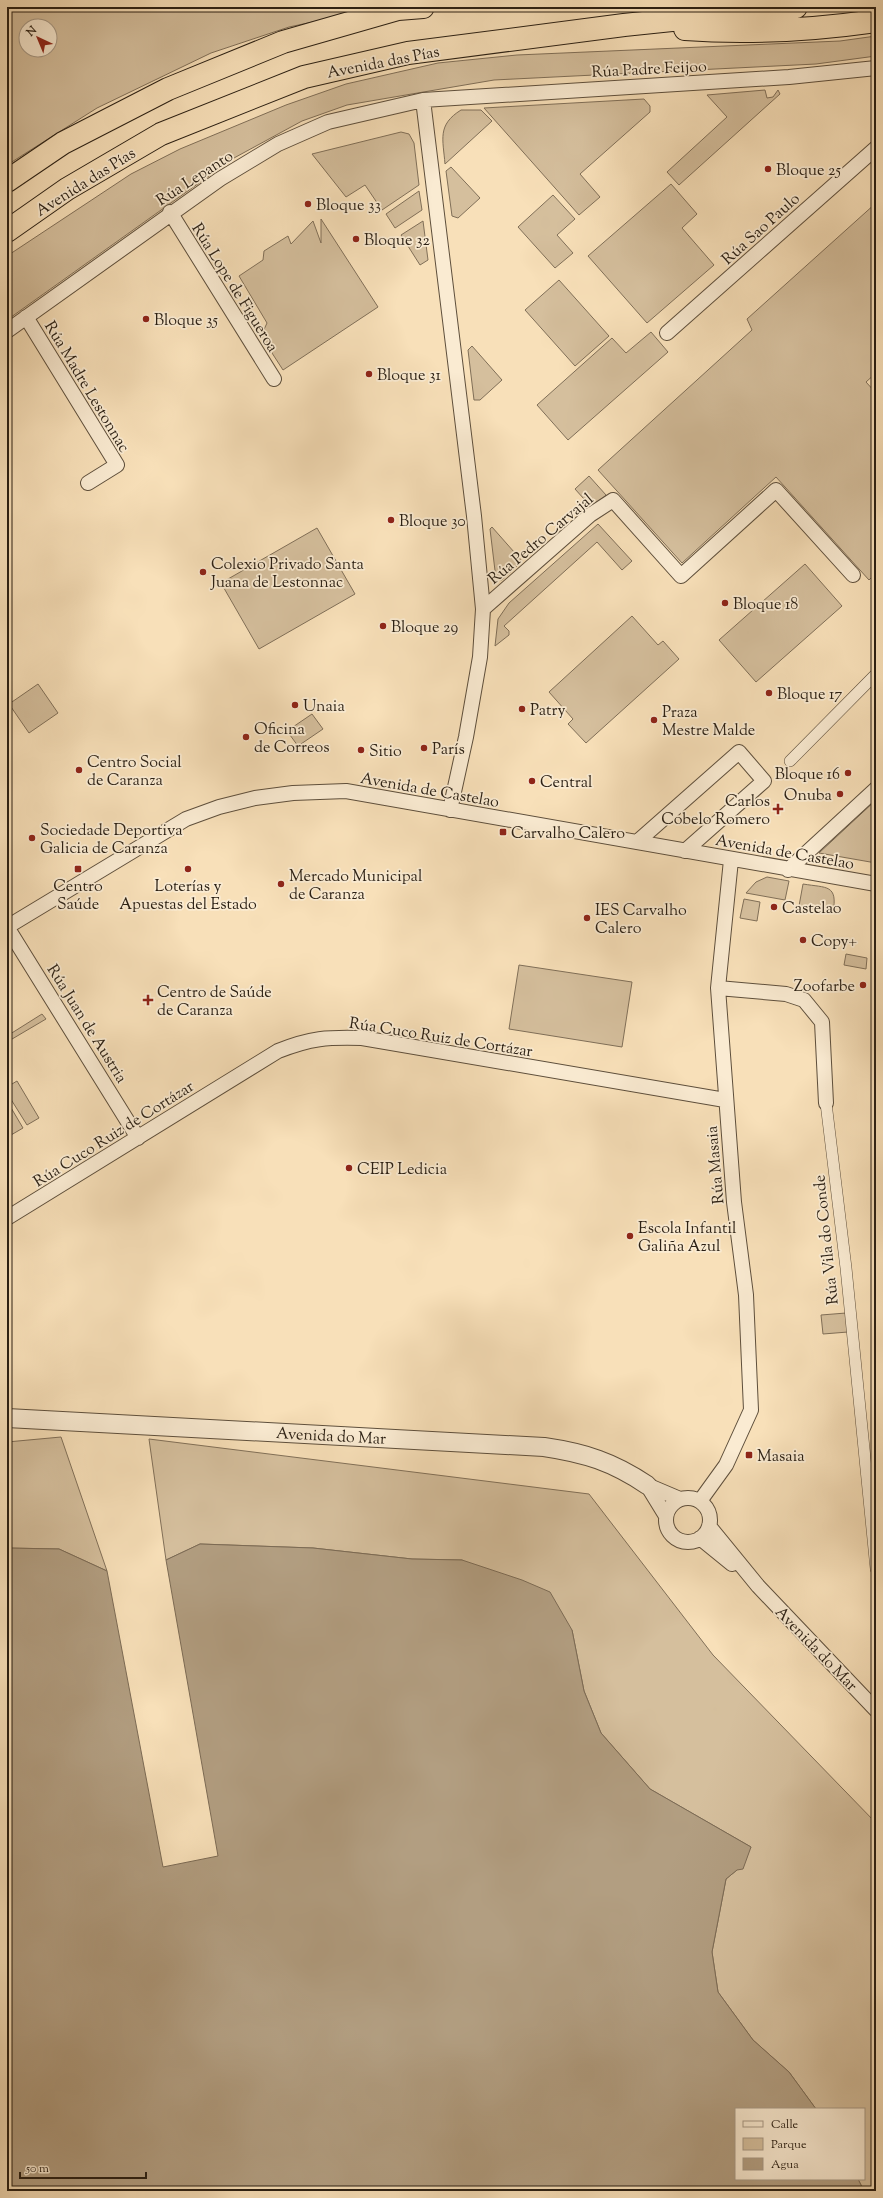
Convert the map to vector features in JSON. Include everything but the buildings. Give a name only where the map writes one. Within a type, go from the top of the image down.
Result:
[{"type":"highway","points":[[7,181],[63,143],[168,89],[283,42],[404,8],[423,7]]},
{"type":"highway","name":"Avenida das Pías","points":[[7,231],[67,189],[161,134],[304,77],[408,53],[624,25],[796,7]]},
{"type":"highway","points":[[624,25],[727,32],[810,30],[876,21]]},
{"type":"street","name":"Rúa Padre Feijoo","points":[[423,100],[789,77],[876,68]]},
{"type":"street","name":"Rúa Lepanto","points":[[7,331],[170,212],[220,178],[278,144],[328,122],[423,100]]},
{"type":"street","points":[[423,100],[474,516],[483,609],[479,663],[450,810]]},
{"type":"street","name":"Rúa Sao Paulo","points":[[667,333],[876,148]]},
{"type":"street","name":"Rúa Lope de Figueroa","points":[[170,212],[274,379]]},
{"type":"street","name":"Rúa Madre Lestonnac","points":[[26,317],[117,466],[88,483]]},
{"type":"street","name":"Rúa Pedro Carvajal","points":[[483,609],[590,515],[613,500],[681,576],[776,490],[853,575]]},
{"type":"street","points":[[790,761],[876,674]]},
{"type":"street","points":[[637,842],[739,752],[764,781],[685,851]]},
{"type":"street","points":[[788,870],[876,789]]},
{"type":"street","name":"Avenida de Castelao","points":[[7,927],[186,819],[219,807],[255,798],[293,793],[346,791],[731,860],[876,884]]},
{"type":"street","name":"Rúa Masaia","points":[[700,1501],[726,1465],[751,1410],[746,1296],[734,1202],[718,988],[731,860]]},
{"type":"street","name":"Rúa Juan de Austria","points":[[7,927],[138,1138]]},
{"type":"street","name":"Rúa Vila do Conde","points":[[718,988],[786,994],[804,1000],[822,1022],[826,1103],[846,1268],[876,1569]]},
{"type":"street","name":"Rúa Cuco Ruiz de Cortázar","points":[[7,1218],[278,1051],[304,1041],[332,1037],[362,1038],[726,1100]]},
{"type":"street","name":"Avenida do Mar","points":[[7,1418],[544,1447],[594,1457],[623,1470],[647,1485],[680,1499]]},
{"type":"street","name":"Avenida do Mar","points":[[647,1485],[666,1516]]},
{"type":"street","points":[[693,1498],[700,1501],[709,1512],[709,1526],[700,1538],[686,1542],[679,1540],[668,1530],[666,1516],[670,1506],[680,1499],[693,1498]]},
{"type":"street","name":"Avenida do Mar","points":[[709,1526],[758,1586],[876,1710]]},
{"type":"street","name":"Avenida do Mar","points":[[700,1538],[758,1586]]},
{"type":"green space","points":[[7,7],[383,7],[289,27],[211,53],[97,108],[7,165]]},
{"type":"green space","points":[[876,36],[876,56],[816,64],[494,80],[347,105],[302,121],[234,158],[7,320],[7,256],[131,174],[180,149],[286,105],[346,84],[438,63],[517,55],[840,41]]},
{"type":"green space","points":[[765,90],[767,98],[773,97],[778,90],[780,94],[679,185],[667,172],[727,117],[707,95]]},
{"type":"green space","points":[[644,99],[650,106],[650,112],[580,174],[600,197],[579,215],[484,108]]},
{"type":"green space","points":[[461,110],[481,110],[492,121],[445,164],[443,133],[448,121]]},
{"type":"green space","points":[[401,132],[409,134],[414,143],[419,185],[382,210],[365,185],[346,197],[312,154]]},
{"type":"green space","points":[[451,167],[480,198],[458,218],[452,216],[446,171]]},
{"type":"green space","points":[[671,184],[697,214],[682,228],[714,265],[647,323],[588,256]]},
{"type":"green space","points":[[419,191],[422,210],[395,228],[386,214]]},
{"type":"green space","points":[[553,195],[575,219],[557,235],[573,253],[555,268],[518,227]]},
{"type":"green space","points":[[876,203],[876,373],[866,382],[876,393],[876,573],[869,580],[776,477],[682,563],[598,470],[752,330],[747,319]]},
{"type":"green space","points":[[321,219],[378,307],[283,370],[261,336],[267,323],[239,276],[263,260],[264,251],[288,236],[291,244],[313,221],[321,243]]},
{"type":"green space","points":[[423,221],[428,260],[420,265],[401,235]]},
{"type":"green space","points":[[559,280],[609,336],[575,366],[525,310]]},
{"type":"green space","points":[[651,332],[668,352],[568,440],[537,405],[612,338],[626,353]]},
{"type":"green space","points":[[472,346],[502,380],[480,400],[474,400],[468,350]]},
{"type":"green space","points":[[589,476],[606,495],[592,508],[575,489]]},
{"type":"green space","points":[[598,524],[632,561],[622,570],[597,542],[504,626],[509,631],[509,635],[495,646],[498,619],[509,603]]},
{"type":"green space","points":[[492,527],[522,561],[502,580],[496,579],[490,529]]},
{"type":"green space","points":[[317,528],[355,594],[259,649],[221,583]]},
{"type":"green space","points":[[805,564],[842,606],[756,682],[719,640]]},
{"type":"green space","points":[[632,616],[658,645],[663,641],[679,659],[586,743],[568,724],[573,719],[549,692]]},
{"type":"green space","points":[[38,684],[58,713],[29,733],[9,704]]},
{"type":"green space","points":[[312,714],[323,729],[298,746],[287,731]]},
{"type":"green space","points":[[876,800],[876,863],[819,853]]},
{"type":"green space","points":[[767,877],[789,881],[785,900],[746,893],[756,882]]},
{"type":"green space","points":[[803,884],[829,889],[834,897],[833,913],[799,906]]},
{"type":"green space","points":[[744,899],[760,902],[757,921],[740,918]]},
{"type":"green space","points":[[846,954],[867,958],[866,969],[844,965]]},
{"type":"green space","points":[[519,965],[632,982],[622,1047],[509,1029]]},
{"type":"green space","points":[[42,1014],[46,1019],[7,1042],[7,1036]]},
{"type":"green space","points":[[17,1081],[39,1118],[27,1125],[7,1093],[7,1087]]},
{"type":"green space","points":[[7,1101],[23,1128],[11,1135],[7,1128]]},
{"type":"green space","points":[[846,1313],[848,1332],[823,1334],[821,1315]]},
{"type":"green space","points":[[61,1437],[107,1571],[59,1549],[7,1548],[7,1442]]},
{"type":"green space","points":[[149,1439],[589,1494],[713,1655],[876,1823],[876,2191],[864,2191],[858,2180],[865,2180],[865,2108],[815,2108],[789,2072],[753,2040],[718,1992],[712,1952],[726,1879],[737,1870],[751,1847],[650,1789],[601,1733],[584,1691],[572,1630],[462,1560],[412,1559],[313,1548],[200,1544],[166,1560]]},
{"type":"water","points":[[200,1544],[313,1548],[412,1559],[462,1560],[522,1580],[550,1592],[572,1630],[584,1691],[601,1733],[650,1789],[751,1847],[743,1869],[737,1870],[726,1879],[712,1952],[718,1992],[753,2040],[789,2072],[815,2108],[735,2108],[735,2180],[858,2180],[864,2191],[7,2191],[7,1548],[59,1549],[107,1571],[163,1867],[218,1856],[166,1560]]},
{"type":"place","name":"Bloque 25","points":[[768,169]]},
{"type":"place","name":"Bloque 33","points":[[308,204]]},
{"type":"place","name":"Bloque 32","points":[[356,239]]},
{"type":"place","name":"Bloque 35","points":[[146,319]]},
{"type":"place","name":"Bloque 31","points":[[369,374]]},
{"type":"place","name":"Bloque 30","points":[[391,520]]},
{"type":"place","name":"Colexio Privado Santa Juana de Lestonnac","points":[[203,572]]},
{"type":"place","name":"Bloque 18","points":[[725,603]]},
{"type":"place","name":"Bloque 29","points":[[383,626]]},
{"type":"place","name":"Bloque 17","points":[[769,693]]},
{"type":"place","name":"Unaia","points":[[295,705]]},
{"type":"place","name":"Patry","points":[[522,709]]},
{"type":"place","name":"Praza Mestre Malde","points":[[654,720]]},
{"type":"place","name":"Oficina de Correos","points":[[246,737]]},
{"type":"place","name":"París","points":[[424,748]]},
{"type":"place","name":"Sitio","points":[[361,750]]},
{"type":"place","name":"Centro Social de Caranza","points":[[79,770]]},
{"type":"place","name":"Bloque 16","points":[[848,773]]},
{"type":"place","name":"Central","points":[[532,781]]},
{"type":"place","name":"Onuba","points":[[840,794]]},
{"type":"place","name":"Carlos Cobelo Romero","points":[[778,809]]},
{"type":"place","name":"Carvalho Calero","points":[[503,832]]},
{"type":"place","name":"Sociedade Deportiva Galicia de Caranza","points":[[32,838]]},
{"type":"place","name":"Centro Saúde","points":[[78,869]]},
{"type":"place","name":"Loterías y Apuestas del Estado","points":[[188,869]]},
{"type":"place","name":"Mercado Municipal de Caranza","points":[[281,884]]},
{"type":"place","name":"Castelao","points":[[774,907]]},
{"type":"place","name":"IES Carvalho Calero","points":[[587,918]]},
{"type":"place","name":"Copy+","points":[[803,940]]},
{"type":"place","name":"Zoofarbe","points":[[863,985]]},
{"type":"place","name":"Centro de Saúde de Caranza","points":[[148,1000]]},
{"type":"place","name":"CEIP Ledicia","points":[[349,1168]]},
{"type":"place","name":"Escola Infantil Galiña Azul","points":[[630,1236]]},
{"type":"place","name":"Masaia","points":[[749,1455]]}]
